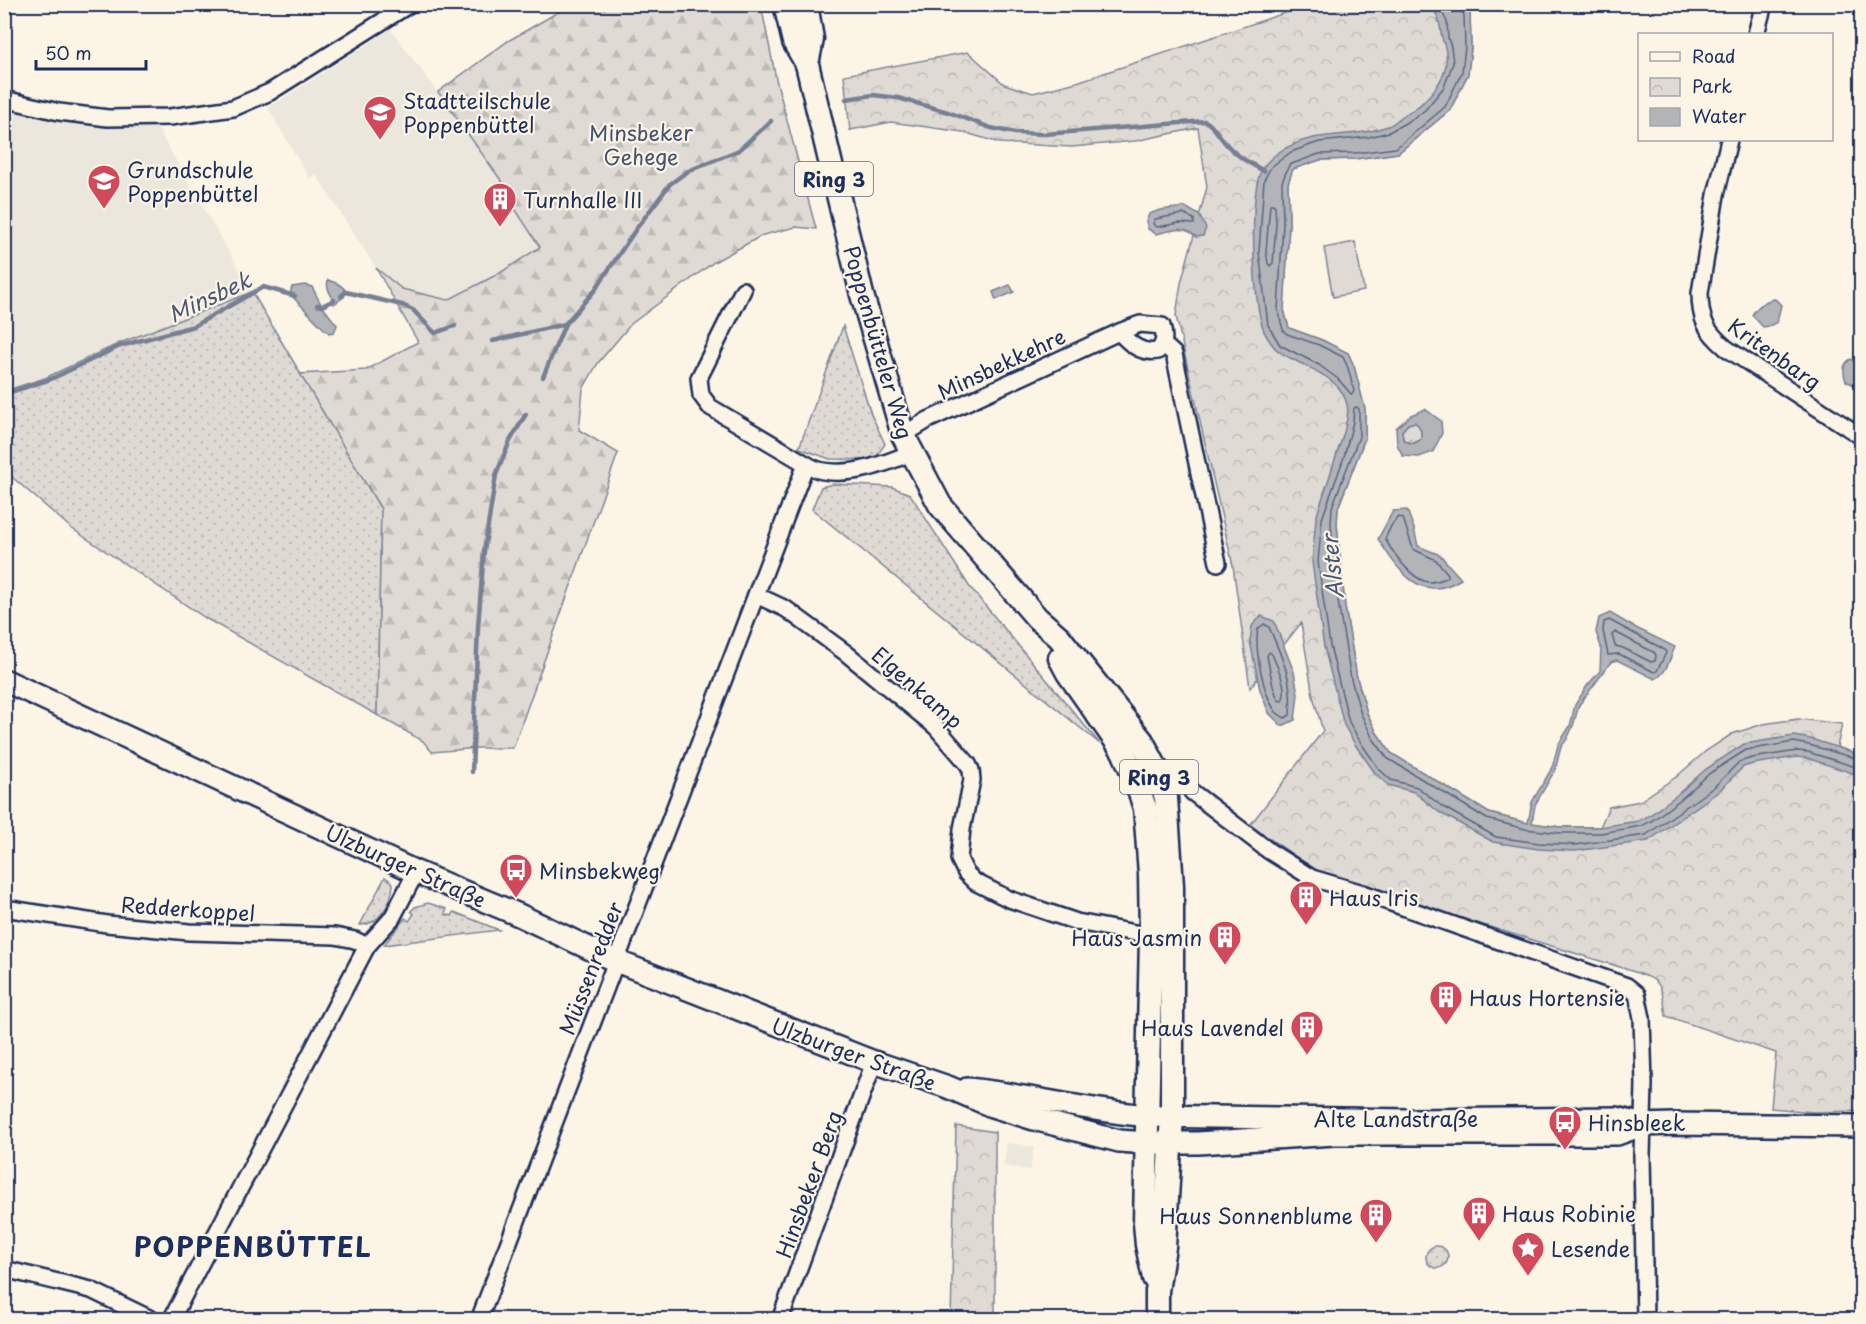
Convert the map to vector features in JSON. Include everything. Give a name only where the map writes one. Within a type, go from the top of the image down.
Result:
[{"type":"main road","name":"Poppenbütteler Weg","points":[[785,4],[794,42],[807,64],[864,305],[907,444],[940,505],[1037,618],[1059,637],[1142,741],[1157,770],[1166,798],[1172,886],[1172,1116],[1164,1247],[1157,1291],[1157,1320]]},
{"type":"main road","name":"Poppenbütteler Weg","points":[[806,4],[812,39],[807,64]]},
{"type":"main road","name":"Poppenbütteler Weg","points":[[1037,618],[1068,674],[1123,751],[1145,808],[1152,936],[1145,1223],[1147,1245],[1157,1291]]},
{"type":"main road","name":"Ulzburger Straße","points":[[4,680],[416,872],[519,915],[616,961],[874,1062],[948,1087],[992,1106],[1119,1141],[1171,1144]]},
{"type":"main road","name":"Ulzburger Straße","points":[[948,1087],[996,1092],[1149,1116]]},
{"type":"main road","name":"Alte Landstraße","points":[[1149,1116],[1410,1120],[1617,1118],[1642,1125],[1862,1126]]},
{"type":"main road","name":"Alte Landstraße","points":[[1171,1144],[1335,1134],[1617,1134],[1642,1125]]},
{"type":"street","points":[[4,99],[59,112],[108,118],[170,117],[233,108],[270,92],[410,4]]},
{"type":"street","points":[[1756,33],[1764,4]]},
{"type":"street","name":"Kritenbarg","points":[[1729,141],[1716,195],[1700,293],[1703,321],[1708,331],[1726,348],[1862,437]]},
{"type":"street","points":[[743,290],[699,378],[701,395],[710,407],[806,464],[822,471],[848,472],[882,465],[907,444]]},
{"type":"street","name":"Minsbekkehre","points":[[907,444],[928,420],[1119,332],[1140,324],[1162,327],[1165,335],[1163,344],[1174,354],[1218,563]]},
{"type":"street","points":[[1119,332],[1129,343],[1150,352],[1158,351],[1163,344]]},
{"type":"street","name":"Müssenredder","points":[[479,1320],[806,464]]},
{"type":"street","name":"Elgenkamp","points":[[756,595],[796,615],[854,660],[936,727],[968,764],[972,780],[971,793],[962,829],[959,860],[966,873],[975,882],[1009,899],[1077,922],[1152,936]]},
{"type":"street","points":[[1192,792],[1269,851],[1312,878],[1363,892],[1633,990],[1639,999],[1642,1018],[1645,1320]]},
{"type":"street","points":[[171,1320],[367,946],[392,918],[416,872]]},
{"type":"street","name":"Redderkoppel","points":[[4,908],[107,924],[189,932],[335,936],[355,940],[367,946]]},
{"type":"street","name":"Hinsbeker Berg","points":[[780,1320],[874,1062]]},
{"type":"street","points":[[4,1269],[91,1290],[153,1320]]},
{"type":"shaded area","name":"Stadtteilschule Poppenbüttel","points":[[391,29],[504,184],[500,185],[540,247],[500,273],[448,300],[402,289],[376,268],[316,175],[309,178],[268,108]]},
{"type":"shaded area","name":"Grundschule Poppenbüttel","points":[[5,110],[88,127],[156,126],[252,292],[120,343],[45,378],[5,391]]},
{"type":"shaded area","points":[[1007,1143],[1034,1147],[1030,1170],[1004,1166]]},
{"type":"green space","name":"Minsbeker Gehege","points":[[572,4],[761,5],[776,79],[816,229],[796,227],[763,235],[714,262],[631,324],[598,363],[583,389],[579,430],[618,453],[513,748],[432,752],[423,741],[377,715],[381,509],[300,374],[366,370],[418,342],[376,268],[402,289],[448,300],[500,273],[540,247],[499,184],[503,183],[438,92],[508,41]]},
{"type":"green space","points":[[1309,5],[1463,5],[1470,12],[1471,48],[1468,74],[1450,110],[1398,153],[1355,159],[1320,160],[1293,169],[1288,183],[1289,224],[1284,310],[1289,328],[1322,340],[1348,353],[1354,366],[1365,409],[1365,438],[1338,508],[1337,524],[1345,607],[1357,678],[1367,713],[1391,753],[1489,813],[1526,823],[1561,827],[1600,827],[1609,807],[1640,801],[1732,734],[1763,724],[1798,719],[1842,724],[1837,747],[1861,755],[1861,1111],[1813,1112],[1771,1108],[1776,1053],[1666,1016],[1660,987],[1651,978],[1324,876],[1250,825],[1323,731],[1313,696],[1301,623],[1250,688],[1233,566],[1176,316],[1181,283],[1207,187],[1198,128],[1135,141],[1072,147],[1000,143],[963,132],[891,122],[850,130],[844,75],[968,52],[1004,84],[1033,93],[1077,82]]},
{"type":"green space","points":[[1355,242],[1364,291],[1333,297],[1324,248]]},
{"type":"green space","points":[[252,292],[381,509],[377,715],[207,619],[71,528],[5,471],[4,391],[45,378],[120,343]]},
{"type":"green space","points":[[843,326],[871,414],[885,444],[874,460],[830,459],[799,448]]},
{"type":"green space","points":[[1415,422],[1421,430],[1421,439],[1410,443],[1403,439],[1402,431],[1408,424]]},
{"type":"green space","points":[[833,484],[892,487],[910,494],[969,586],[1100,744],[812,509],[821,487]]},
{"type":"green space","points":[[385,877],[393,884],[384,911],[373,921],[360,925]]},
{"type":"green space","points":[[428,903],[447,909],[445,914],[452,916],[454,912],[499,930],[384,945],[405,918],[409,921],[414,914],[411,911],[415,907]]},
{"type":"green space","points":[[956,1126],[995,1132],[995,1319],[951,1319]]},
{"type":"green space","points":[[1437,1246],[1445,1249],[1448,1257],[1445,1265],[1437,1268],[1429,1265],[1426,1257],[1429,1249]]},
{"type":"water","name":"Alster","points":[[1427,5],[1463,5],[1470,12],[1471,48],[1468,74],[1450,110],[1398,153],[1355,159],[1320,160],[1293,169],[1288,183],[1289,224],[1284,310],[1289,328],[1322,340],[1348,353],[1354,366],[1365,409],[1365,438],[1338,508],[1337,524],[1345,607],[1357,678],[1367,713],[1377,733],[1391,753],[1489,813],[1528,823],[1532,802],[1552,768],[1558,745],[1570,726],[1575,705],[1600,671],[1601,647],[1596,632],[1599,618],[1610,613],[1675,647],[1670,661],[1665,670],[1655,679],[1617,660],[1611,662],[1579,705],[1573,726],[1561,747],[1555,770],[1535,805],[1532,823],[1561,827],[1600,827],[1638,821],[1650,815],[1706,769],[1744,744],[1794,736],[1861,755],[1861,776],[1807,758],[1796,757],[1753,764],[1743,767],[1718,792],[1648,841],[1575,851],[1538,849],[1493,842],[1439,812],[1414,792],[1388,785],[1375,773],[1344,725],[1324,647],[1312,562],[1316,518],[1344,432],[1348,408],[1343,394],[1333,382],[1280,352],[1265,333],[1260,315],[1255,274],[1254,225],[1257,184],[1261,171],[1269,160],[1293,145],[1320,137],[1360,133],[1388,126],[1423,102],[1438,85],[1444,74],[1447,56],[1438,17]]},
{"type":"water","points":[[1185,207],[1199,215],[1206,228],[1203,236],[1196,237],[1182,230],[1156,234],[1148,229],[1146,221],[1149,214],[1160,210]]},
{"type":"water","points":[[328,280],[341,286],[346,292],[344,297],[334,304],[330,302],[332,297]]},
{"type":"water","points":[[305,285],[312,287],[322,306],[337,325],[334,332],[329,333],[323,328],[290,294],[292,287]]},
{"type":"water","points":[[1010,285],[1014,292],[996,300],[993,292]]},
{"type":"water","points":[[1775,299],[1781,305],[1777,322],[1763,327],[1752,315],[1762,304]]},
{"type":"water","points":[[1851,359],[1861,366],[1861,385],[1846,381],[1844,368]]},
{"type":"water","points":[[1425,409],[1441,421],[1442,433],[1433,452],[1419,457],[1403,456],[1397,444],[1396,428],[1411,415]],"holes":[[[1415,422],[1421,429],[1421,439],[1412,444],[1403,439],[1402,431],[1408,424]]]},
{"type":"water","points":[[1407,510],[1418,546],[1440,555],[1461,579],[1446,586],[1434,588],[1422,586],[1402,572],[1394,562],[1378,539],[1393,511]]},
{"type":"water","points":[[1261,616],[1274,621],[1294,672],[1298,694],[1295,720],[1282,726],[1269,713],[1260,690],[1250,641],[1252,626]]},
{"type":"waterway","points":[[846,99],[873,95],[898,98],[948,112],[991,128],[1015,133],[1045,134],[1205,121],[1236,154],[1264,171]]},
{"type":"waterway","name":"Minsbek","points":[[493,341],[565,324],[595,290],[670,184],[688,171],[739,150],[771,121]]},
{"type":"waterway","name":"Minsbek","points":[[4,394],[51,379],[120,346],[194,326],[263,287],[295,296]]},
{"type":"waterway","name":"Minsbek","points":[[341,296],[346,292],[402,305],[413,310],[435,333],[455,326]]},
{"type":"waterway","name":"Minsbek","points":[[317,305],[322,306],[334,300]]},
{"type":"waterway","points":[[543,377],[565,324]]},
{"type":"waterway","points":[[472,772],[478,627],[484,551],[496,475],[510,441],[526,414]]},
{"type":"place","name":"Stadtteilschule Poppenbüttel","points":[[380,141]]},
{"type":"place","name":"Grundschule Poppenbüttel","points":[[104,210]]},
{"type":"place","name":"Turnhalle III","points":[[500,228]]},
{"type":"place","name":"Minsbekweg","points":[[516,899]]},
{"type":"place","name":"Haus Iris","points":[[1306,926]]},
{"type":"place","name":"Haus Jasmin","points":[[1225,966]]},
{"type":"place","name":"Haus Hortensie","points":[[1446,1026]]},
{"type":"place","name":"Haus Lavendel","points":[[1307,1056]]},
{"type":"place","name":"Hinsbleek","points":[[1565,1151]]},
{"type":"place","name":"Haus Robinie","points":[[1479,1242]]},
{"type":"place","name":"Haus Sonnenblume","points":[[1376,1244]]},
{"type":"place","name":"Lesende","points":[[1528,1277]]},
{"type":"district","name":"POPPENBÜTTEL","points":[[253,1245]]}]
